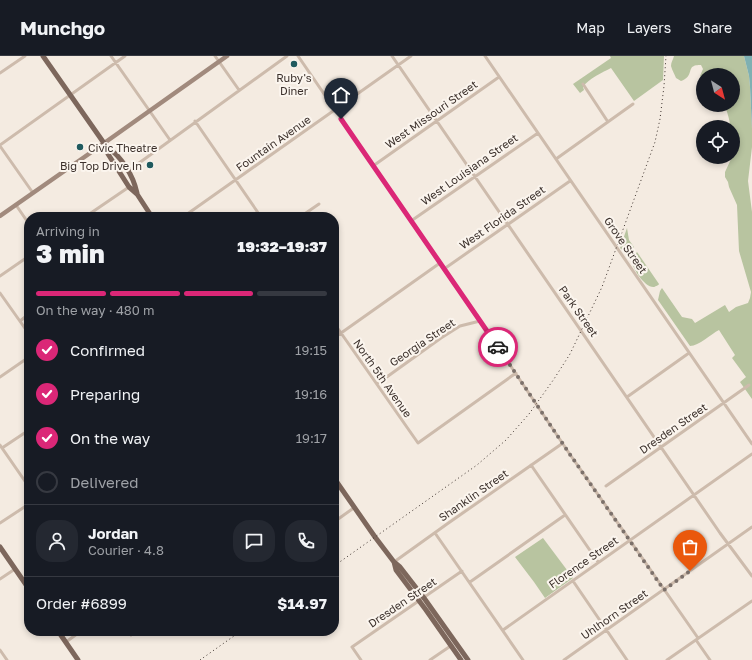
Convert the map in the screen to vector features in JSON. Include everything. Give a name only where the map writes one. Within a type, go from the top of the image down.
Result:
[{"type":"main road","points":[[43,56],[105,145],[108,154],[129,187],[137,194],[149,212]]},
{"type":"main road","points":[[0,216],[105,145],[227,56]]},
{"type":"main road","points":[[105,145],[113,151],[128,171],[137,194]]},
{"type":"main road","points":[[339,485],[394,562],[400,567],[453,644],[461,660]]},
{"type":"main road","points":[[0,547],[24,582]]},
{"type":"main road","points":[[62,636],[78,660]]},
{"type":"main road","points":[[453,644],[468,660]]},
{"type":"street","points":[[0,73],[25,56]]},
{"type":"street","points":[[111,56],[170,140]]},
{"type":"street","points":[[33,193],[0,146],[126,56]]},
{"type":"street","points":[[215,56],[239,90]]},
{"type":"street","points":[[128,171],[195,121],[287,56]]},
{"type":"street","points":[[298,56],[630,540],[710,660]]},
{"type":"street","name":"Park Street","points":[[392,56],[694,495],[752,576]]},
{"type":"street","name":"Fountain Avenue","points":[[190,212],[412,56]]},
{"type":"street","name":"Grove Street","points":[[485,56],[752,444]]},
{"type":"street","name":"West Missouri Street","points":[[373,166],[499,77]]},
{"type":"street","points":[[583,84],[608,122]]},
{"type":"street","points":[[556,159],[633,104]]},
{"type":"street","points":[[195,121],[258,212]]},
{"type":"street","name":"West Louisiana Street","points":[[411,221],[538,133]]},
{"type":"street","name":"West Florida Street","points":[[444,269],[570,181]]},
{"type":"street","points":[[92,212],[129,187]]},
{"type":"street","points":[[307,212],[319,204]]},
{"type":"street","points":[[16,205],[24,217]]},
{"type":"street","points":[[0,276],[24,259]]},
{"type":"street","points":[[341,333],[440,263]]},
{"type":"street","points":[[0,293],[2,299],[24,327]]},
{"type":"street","points":[[20,321],[24,318]]},
{"type":"street","name":"Georgia Street","points":[[377,384],[460,326],[480,321]]},
{"type":"street","name":"North 5th Avenue","points":[[339,330],[418,443],[516,373]]},
{"type":"street","points":[[627,397],[690,353]]},
{"type":"street","points":[[0,377],[24,360]]},
{"type":"street","name":"Dresden Street","points":[[606,486],[749,385]]},
{"type":"street","points":[[24,433],[1,446],[24,480]]},
{"type":"street","name":"Shanklin Street","points":[[394,562],[563,442]]},
{"type":"street","name":"Florence Street","points":[[503,630],[752,454]]},
{"type":"street","points":[[531,465],[598,562]]},
{"type":"street","points":[[0,523],[24,507]]},
{"type":"street","points":[[339,518],[355,507]]},
{"type":"street","points":[[470,582],[565,515]]},
{"type":"street","name":"Uhlhorn Street","points":[[564,660],[752,527]]},
{"type":"street","points":[[435,533],[523,660]]},
{"type":"street","points":[[0,579],[15,569]]},
{"type":"street","name":"Dresden Street","points":[[361,660],[352,647],[462,571]]},
{"type":"street","points":[[573,581],[627,660]]},
{"type":"street","points":[[667,660],[752,601]]},
{"type":"street","points":[[66,642],[74,636]]},
{"type":"street","points":[[430,660],[453,644]]},
{"type":"street","points":[[1,652],[7,660]]},
{"type":"green space","points":[[610,56],[664,56],[663,80],[634,101],[611,68],[588,81],[583,87],[584,90],[580,93],[573,84],[611,58]]},
{"type":"green space","points":[[674,56],[744,56],[749,76],[752,129],[752,147],[748,181],[752,212],[752,399],[740,382],[746,377],[732,358],[735,355],[719,330],[701,342],[690,346],[658,300],[662,288],[682,317],[692,319],[695,323],[725,305],[729,312],[736,307],[748,303],[751,292],[739,251],[737,205],[725,177],[725,172],[729,164],[740,164],[740,120],[729,120],[727,112],[740,112],[740,68],[702,68],[701,65],[696,65],[692,67],[689,75],[681,81],[676,78],[671,63]]},
{"type":"green space","points":[[627,228],[629,240],[634,247],[630,251],[625,252],[620,248]]},
{"type":"green space","points":[[637,252],[659,284],[658,285],[654,287],[650,286],[643,281],[637,273],[632,261]]},
{"type":"green space","points":[[543,538],[573,578],[545,598],[515,557]]},
{"type":"water","points":[[744,56],[752,56],[752,129],[749,76]]},
{"type":"railway","points":[[339,562],[477,465],[506,440],[529,414],[554,379],[570,354],[602,287],[655,142],[660,119],[666,56]]},
{"type":"railway","points":[[200,660],[234,636]]},
{"type":"way so far","points":[[498,347],[664,590],[690,571]]},
{"type":"place","name":"Ruby's Diner","points":[[294,64]]},
{"type":"place","name":"Civic Theatre","points":[[80,147]]},
{"type":"place","name":"Big Top Drive In","points":[[150,165]]},
{"type":"route","points":[[341,119],[498,347]]}]
